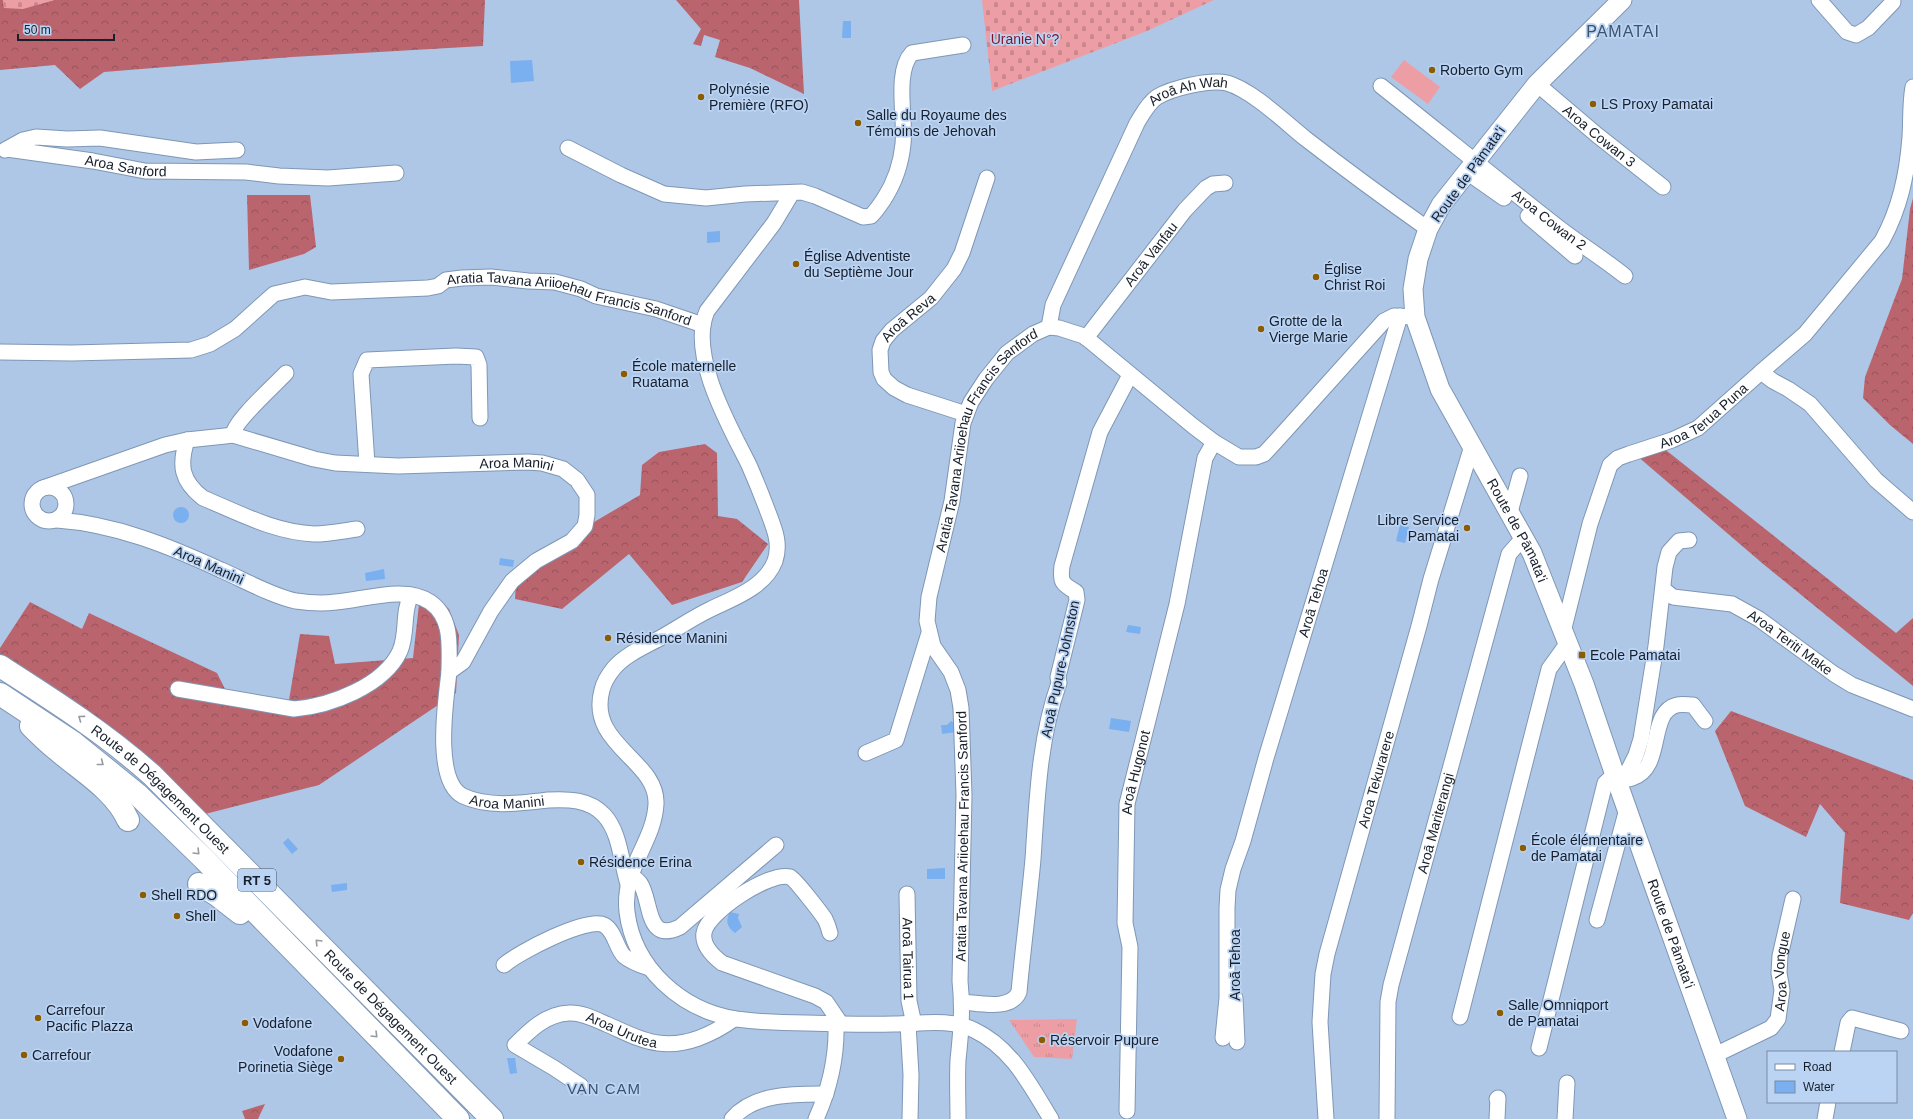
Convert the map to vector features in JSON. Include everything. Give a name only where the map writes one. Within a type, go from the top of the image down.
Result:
[{"type":"highway","name":"Route de Dégagement Ouest","points":[[0,666],[73,712],[128,753],[152,775],[492,1119]]},
{"type":"highway","name":"Route de Dégagement Ouest","points":[[4,697],[74,743],[132,789],[195,850],[458,1119]]},
{"type":"highway","points":[[4,697],[27,723],[56,750],[96,780],[119,805],[128,820]]},
{"type":"highway","points":[[199,884],[233,908],[351,1010]]},
{"type":"main road","name":"Route de Pāmata'i","points":[[1622,0],[1538,84],[1442,204],[1428,229],[1421,246],[1415,273],[1414,289],[1407,317],[1440,389],[1524,536],[1532,553],[1619,777],[1627,809],[1738,1119]]},
{"type":"street","points":[[1819,0],[1847,32],[1856,35],[1868,28],[1893,2]]},
{"type":"street","points":[[568,148],[621,175],[664,194],[706,198],[745,194],[802,192],[815,196],[863,217],[873,214],[889,191],[900,167],[904,142],[903,95],[907,59],[912,53],[963,45]]},
{"type":"street","name":"Aroā Ah Wah","points":[[1049,327],[1053,305],[1137,123],[1156,98],[1193,85],[1218,82],[1228,83],[1240,89],[1276,114],[1349,172],[1428,229]]},
{"type":"street","name":"Aroa Cowan 3","points":[[1538,84],[1597,135],[1662,187]]},
{"type":"street","points":[[1381,86],[1503,197],[1575,256]]},
{"type":"street","points":[[1761,372],[1805,334],[1882,241],[1899,204],[1908,153],[1913,88]]},
{"type":"street","points":[[4,150],[22,140],[36,137],[67,139],[100,138],[196,152],[237,150]]},
{"type":"street","name":"Aroa Sanford","points":[[4,150],[93,161],[145,170],[246,172],[278,176],[328,178],[396,173]]},
{"type":"street","name":"Aroa Cowan 2","points":[[1471,167],[1493,177],[1625,276]]},
{"type":"street","name":"Aroā Reva","points":[[966,414],[907,395],[894,388],[884,379],[881,372],[880,350],[884,341],[892,330],[931,298],[954,268],[962,253],[986,178]]},
{"type":"street","name":"Aroā Vanfau","points":[[1086,338],[1185,210],[1206,188],[1213,184],[1225,183]]},
{"type":"street","points":[[792,193],[774,224],[707,311],[703,325],[706,363],[718,402],[759,487],[774,529],[777,551],[772,567],[754,586],[684,623],[626,658],[613,669],[605,681],[601,697],[605,725],[620,748],[648,778],[654,788],[656,797],[652,825],[629,879],[626,900],[629,925],[639,951],[649,968],[660,982],[686,1000],[734,1019],[839,1024],[911,1024],[952,1022],[976,1030],[1010,1056],[1027,1079],[1051,1119]]},
{"type":"street","name":"Aratia Tavana Ariioehau Francis Sanford","points":[[0,352],[72,353],[191,350],[210,344],[235,329],[274,294],[289,290],[305,287],[331,292],[428,288],[438,286],[446,280],[462,278],[491,277],[528,282],[555,282],[581,289],[596,296],[656,309],[703,325]]},
{"type":"street","name":"Aratia Tavana Ariioehau Francis Sanford","points":[[958,1119],[958,1061],[962,1002],[960,980],[964,757],[961,708],[958,690],[951,672],[932,646],[927,621],[929,597],[952,501],[960,438],[966,414],[986,379],[1007,352],[1033,334],[1049,327],[1067,330],[1086,338],[1214,442],[1239,456],[1256,457],[1264,454],[1384,321],[1391,317],[1407,317]]},
{"type":"street","name":"Aroā Tehoa","points":[[1230,1040],[1227,998],[1228,890],[1266,758],[1407,317]]},
{"type":"street","points":[[367,464],[361,374],[367,360],[456,356],[476,357],[479,365],[480,418]]},
{"type":"street","name":"Aroa Terua Puna","points":[[1565,638],[1590,524],[1610,465],[1618,458],[1672,440],[1698,428],[1761,372],[1772,381],[1788,389],[1810,404],[1876,480],[1913,512]]},
{"type":"street","points":[[233,435],[233,431],[239,421],[286,373]]},
{"type":"street","name":"Aroā Pupure-Johnston","points":[[962,1002],[998,1004],[1011,1002],[1016,999],[1019,992],[1032,861],[1035,814],[1047,722],[1059,683],[1058,677],[1078,600],[1076,592],[1063,584],[1060,578],[1062,566],[1100,432],[1130,375]]},
{"type":"street","name":"Aroa Manini","points":[[42,488],[143,452],[187,440],[233,435],[314,459],[335,462],[398,466],[495,462],[542,463],[558,467],[571,474],[578,480],[586,496],[587,515],[585,526],[579,534],[565,546],[536,561],[512,580],[491,611],[463,662],[449,672]]},
{"type":"street","points":[[187,440],[182,459],[184,473],[188,485],[203,498],[264,524],[284,530],[315,534],[357,530]]},
{"type":"street","name":"Aroā Hugonot","points":[[1127,1111],[1130,947],[1125,923],[1127,804],[1175,610],[1205,458],[1214,442]]},
{"type":"street","name":"Aroa Tekurarere","points":[[1326,1119],[1320,1022],[1327,954],[1418,630],[1430,579],[1472,446]]},
{"type":"street","name":"Aroa Manini","points":[[88,472],[72,484],[62,508],[78,522],[124,531],[150,540],[294,600],[322,603],[397,594],[412,595],[431,603],[446,622],[449,672],[446,697],[444,760],[450,781],[456,791],[469,798],[491,802],[572,799],[591,805],[602,813],[610,824],[629,879],[641,885],[654,923],[664,931],[671,932],[680,927],[776,846]]},
{"type":"street","points":[[1510,512],[1520,476]]},
{"type":"street","points":[[50,487],[58,489],[62,508],[44,521],[38,518],[34,512],[32,505],[33,498],[42,488],[50,487]]},
{"type":"street","name":"Aroā Mariterangi","points":[[1387,1119],[1388,1002],[1394,971],[1509,554],[1524,536]]},
{"type":"street","points":[[1619,777],[1636,755],[1641,739],[1669,552],[1679,541],[1689,540]]},
{"type":"street","name":"Aroa Teriti Make","points":[[1663,589],[1673,597],[1732,604],[1760,619],[1846,682],[1898,705],[1913,709]]},
{"type":"street","points":[[178,689],[294,709],[312,708],[352,694],[372,681],[395,658],[402,642],[405,609],[412,595]]},
{"type":"street","points":[[866,753],[896,740],[929,633]]},
{"type":"street","points":[[1460,1017],[1549,669],[1565,638]]},
{"type":"street","points":[[1539,1048],[1605,783],[1619,777],[1632,778],[1645,770],[1654,753],[1658,729],[1667,711],[1677,705],[1693,705],[1705,721]]},
{"type":"street","points":[[1597,920],[1627,809]]},
{"type":"street","points":[[816,1119],[826,1094],[834,1067],[839,1024],[826,1002],[815,996],[722,963],[712,955],[703,934],[706,925],[714,915],[741,894],[774,878],[787,877],[796,881],[824,918],[830,933]]},
{"type":"street","name":"Aroā Tairua 1","points":[[907,894],[909,1002],[911,1024],[910,1119]]},
{"type":"street","name":"Aroa Vongue","points":[[1715,1055],[1770,1028],[1778,1019],[1782,990],[1779,973],[1780,956],[1793,899]]},
{"type":"street","points":[[504,965],[518,954],[543,942],[586,925],[597,923],[605,925],[611,932],[624,955],[631,961],[649,968]]},
{"type":"street","name":"Aroa Urutea","points":[[581,1086],[515,1045],[535,1026],[548,1018],[569,1013],[594,1019],[657,1043],[674,1044],[690,1041],[714,1032],[734,1019]]},
{"type":"street","points":[[1842,1051],[1848,1023],[1852,1018],[1901,1031]]},
{"type":"street","points":[[1565,1119],[1567,1083]]},
{"type":"street","points":[[732,1119],[744,1106],[769,1098],[826,1094]]},
{"type":"street","points":[[1497,1099],[1498,1098],[1497,1119]]},
{"type":"street","points":[[1825,1119],[1828,1103]]},
{"type":"green space","points":[[0,0],[3,0],[4,8],[40,4],[54,0],[485,0],[483,46],[292,57],[104,72],[80,89],[55,65],[0,70]]},
{"type":"green space","points":[[3,0],[54,0],[23,9],[4,8]]},
{"type":"green space","points":[[676,0],[799,0],[804,94],[750,68],[715,57],[720,40],[704,35],[701,46],[693,44],[701,29]]},
{"type":"green space","name":"Uranie N°?","points":[[982,0],[1214,0],[1147,31],[992,91]]},
{"type":"green space","points":[[1404,60],[1440,87],[1428,104],[1391,77]]},
{"type":"green space","points":[[247,195],[310,195],[316,247],[304,254],[249,270]]},
{"type":"green space","points":[[1913,198],[1913,444],[1890,425],[1863,398],[1865,377],[1902,279],[1910,209]]},
{"type":"green space","points":[[705,444],[717,453],[718,516],[737,519],[768,544],[742,582],[672,605],[629,554],[562,609],[515,599],[516,581],[589,525],[640,495],[642,465],[659,452]]},
{"type":"green space","points":[[1662,447],[1896,633],[1913,618],[1913,686],[1762,563],[1636,455]]},
{"type":"green space","points":[[433,595],[449,609],[459,635],[456,693],[319,785],[205,814],[0,660],[0,648],[30,602],[82,629],[89,613],[217,673],[226,691],[288,706],[300,634],[329,636],[335,664],[413,658],[419,604]]},
{"type":"green space","points":[[1731,711],[1913,780],[1913,913],[1909,920],[1840,903],[1845,833],[1820,804],[1806,837],[1745,806],[1715,731]]},
{"type":"green space","points":[[1077,1019],[1072,1059],[1034,1057],[1009,1020]]},
{"type":"green space","points":[[265,1104],[258,1119],[245,1119],[242,1111]]},
{"type":"water","points":[[843,21],[851,21],[851,38],[842,38]]},
{"type":"water","points":[[532,60],[534,81],[511,83],[510,61]]},
{"type":"water","points":[[720,231],[720,242],[707,243],[707,232]]},
{"type":"water","points":[[181,507],[187,509],[189,515],[187,521],[181,523],[175,521],[173,515],[175,509]]},
{"type":"water","points":[[1400,525],[1409,527],[1405,543],[1396,541]]},
{"type":"water","points":[[500,558],[514,560],[513,567],[499,565]]},
{"type":"water","points":[[384,569],[385,579],[366,581],[365,573]]},
{"type":"water","points":[[1128,625],[1141,627],[1140,634],[1126,632]]},
{"type":"water","points":[[1111,718],[1131,721],[1129,732],[1109,729]]},
{"type":"water","points":[[951,721],[955,724],[956,732],[942,734],[941,725],[947,725]]},
{"type":"water","points":[[288,838],[298,849],[292,854],[283,843]]},
{"type":"water","points":[[945,868],[945,879],[927,879],[927,869]]},
{"type":"water","points":[[347,883],[347,890],[332,892],[331,885]]},
{"type":"water","points":[[730,912],[739,914],[738,918],[742,927],[735,933],[730,928],[727,921]]},
{"type":"water","points":[[507,1058],[515,1058],[517,1073],[510,1074]]},
{"type":"place","name":"Roberto Gym","points":[[1432,70]]},
{"type":"place","name":"Polynésie Première (RFO)","points":[[701,97]]},
{"type":"place","name":"LS Proxy Pamatai","points":[[1593,104]]},
{"type":"place","name":"Salle du Royaume des Témoins de Jehovah","points":[[858,123]]},
{"type":"place","name":"Église Adventiste du Septième Jour","points":[[796,264]]},
{"type":"place","name":"Église Christ Roi","points":[[1316,277]]},
{"type":"place","name":"Grotte de la Vierge Marie","points":[[1261,329]]},
{"type":"place","name":"École maternelle Ruatama","points":[[624,374]]},
{"type":"place","name":"Libre Service Pamatai","points":[[1467,528]]},
{"type":"place","name":"Résidence Manini","points":[[608,638]]},
{"type":"place","name":"Ecole Pamatai","points":[[1582,655]]},
{"type":"place","name":"École élémentaire de Pamatai","points":[[1523,848]]},
{"type":"place","name":"Résidence Erina","points":[[581,862]]},
{"type":"place","name":"Shell RDO","points":[[143,895]]},
{"type":"place","name":"Shell","points":[[177,916]]},
{"type":"place","name":"Salle Omniqport de Pamatai","points":[[1500,1013]]},
{"type":"place","name":"Carrefour Pacific Plazza","points":[[38,1018]]},
{"type":"place","name":"Vodafone","points":[[245,1023]]},
{"type":"place","name":"Réservoir Pupure","points":[[1042,1040]]},
{"type":"place","name":"Carrefour","points":[[24,1055]]},
{"type":"place","name":"Vodafone Porinetia Siège","points":[[341,1059]]},
{"type":"district","name":"PAMATAI","points":[[1623,31]]},
{"type":"district","name":"VAN CAM","points":[[604,1089]]}]
